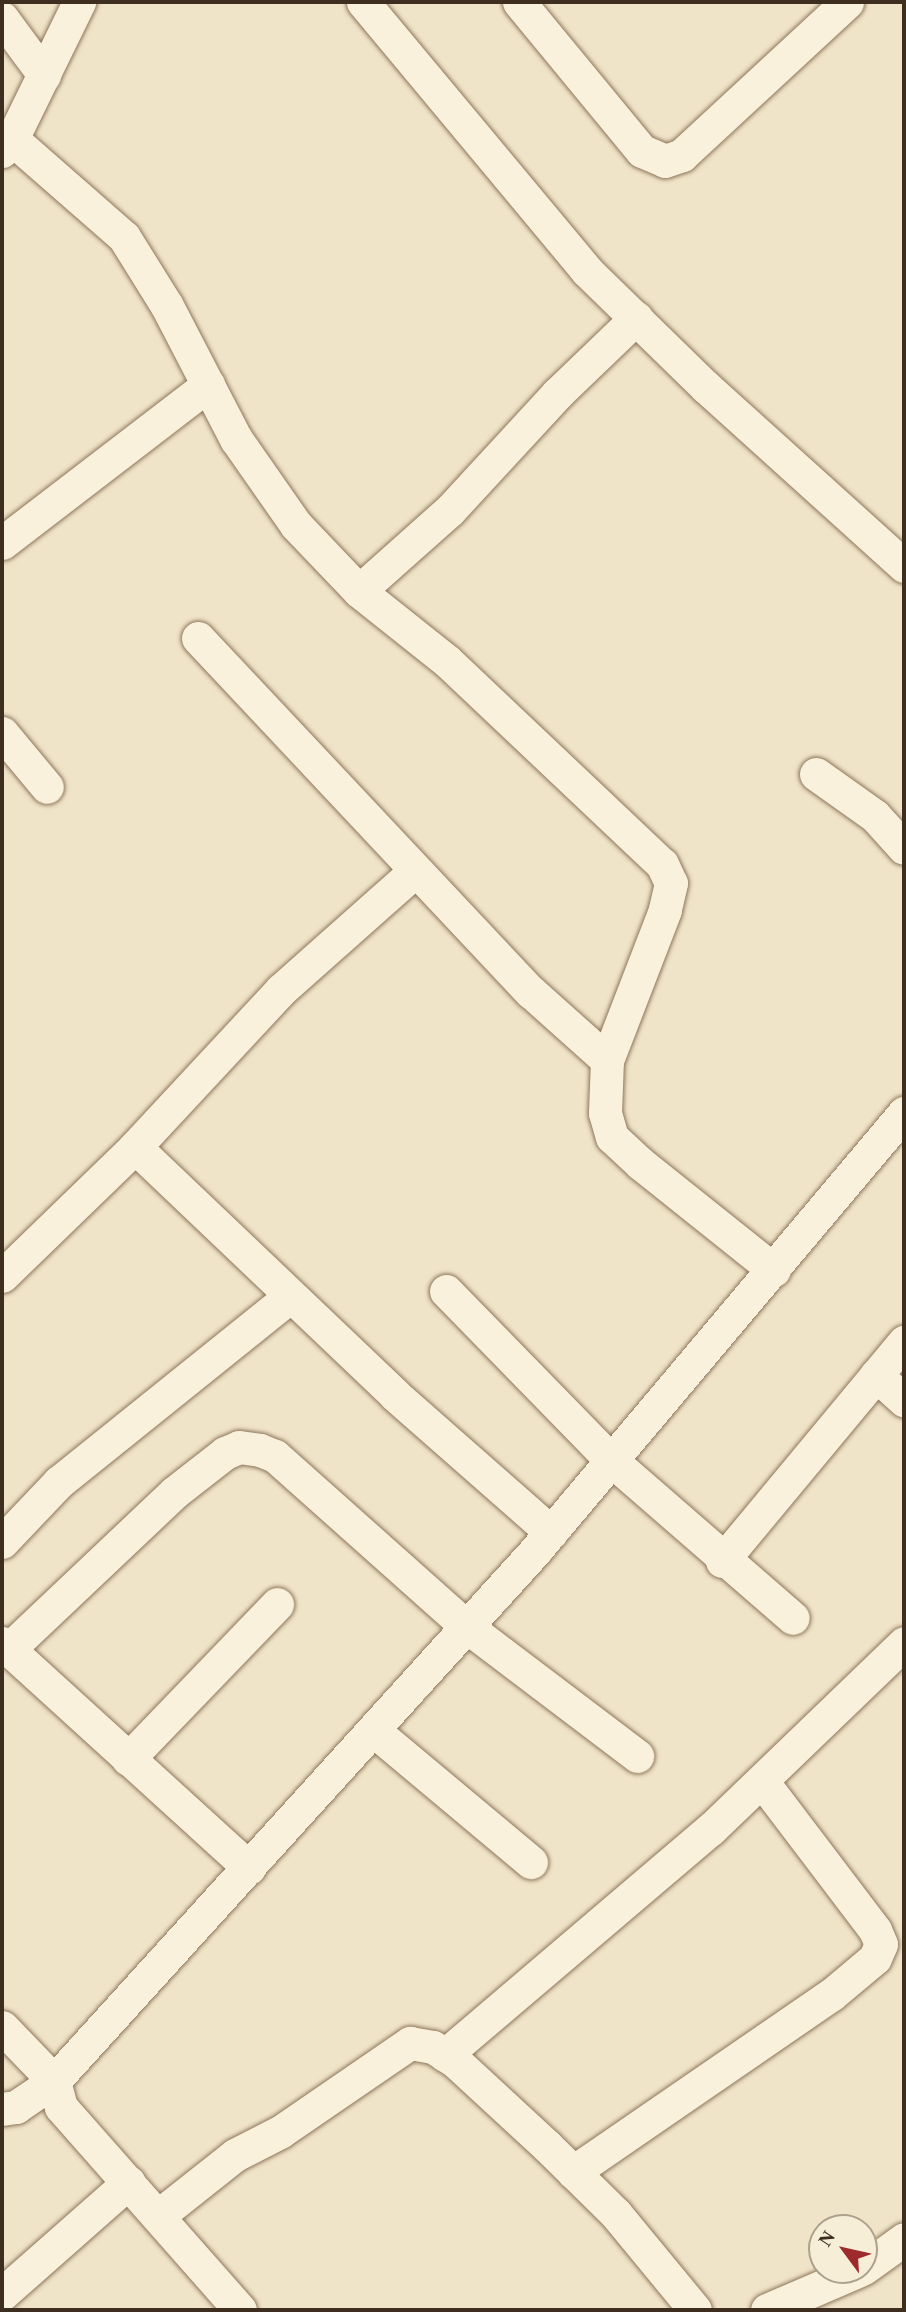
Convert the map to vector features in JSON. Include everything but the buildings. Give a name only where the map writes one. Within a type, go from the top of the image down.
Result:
[{"type":"street","points":[[79,2],[7,145],[124,237],[236,439],[296,526],[359,591],[447,661],[662,864],[671,883],[665,910],[607,1060],[605,1113],[612,1137],[774,1270]]},
{"type":"street","points":[[363,2],[587,271],[904,566]]},
{"type":"street","points":[[519,2],[642,151],[665,162],[682,155],[847,2]]},
{"type":"street","points":[[2,18],[44,75]]},
{"type":"street","points":[[359,591],[450,509],[557,394],[636,318]]},
{"type":"street","points":[[2,543],[208,385]]},
{"type":"street","points":[[198,638],[531,992],[607,1060]]},
{"type":"street","points":[[2,733],[47,787]]},
{"type":"street","points":[[816,774],[875,816],[904,848]]},
{"type":"street","points":[[2,1276],[135,1147],[281,990],[415,871]]},
{"type":"street","points":[[2,2109],[16,2107],[54,2081],[249,1868],[551,1532],[904,1113]]},
{"type":"street","points":[[135,1147],[290,1296],[551,1532]]},
{"type":"street","points":[[446,1291],[610,1459],[722,1561],[793,1618]]},
{"type":"street","points":[[2,1542],[59,1482],[290,1296]]},
{"type":"street","points":[[722,1561],[904,1342]]},
{"type":"street","points":[[876,1375],[904,1400]]},
{"type":"street","points":[[249,1868],[5,1646],[175,1492],[239,1447],[275,1456],[466,1626],[636,1756]]},
{"type":"street","points":[[128,1759],[277,1604]]},
{"type":"street","points":[[445,2055],[711,1829],[904,1643]]},
{"type":"street","points":[[373,1730],[531,1862]]},
{"type":"street","points":[[573,2172],[831,1994],[875,1958],[881,1944],[875,1930],[762,1781]]},
{"type":"street","points":[[2,2027],[54,2081],[61,2107],[240,2310]]},
{"type":"street","points":[[158,2216],[235,2155],[280,2132],[386,2056],[410,2043],[445,2055],[573,2172],[616,2214],[695,2310]]},
{"type":"street","points":[[2,2294],[129,2182]]},
{"type":"street","points":[[878,2258],[904,2239]]},
{"type":"street","points":[[767,2310],[827,2284]]}]
